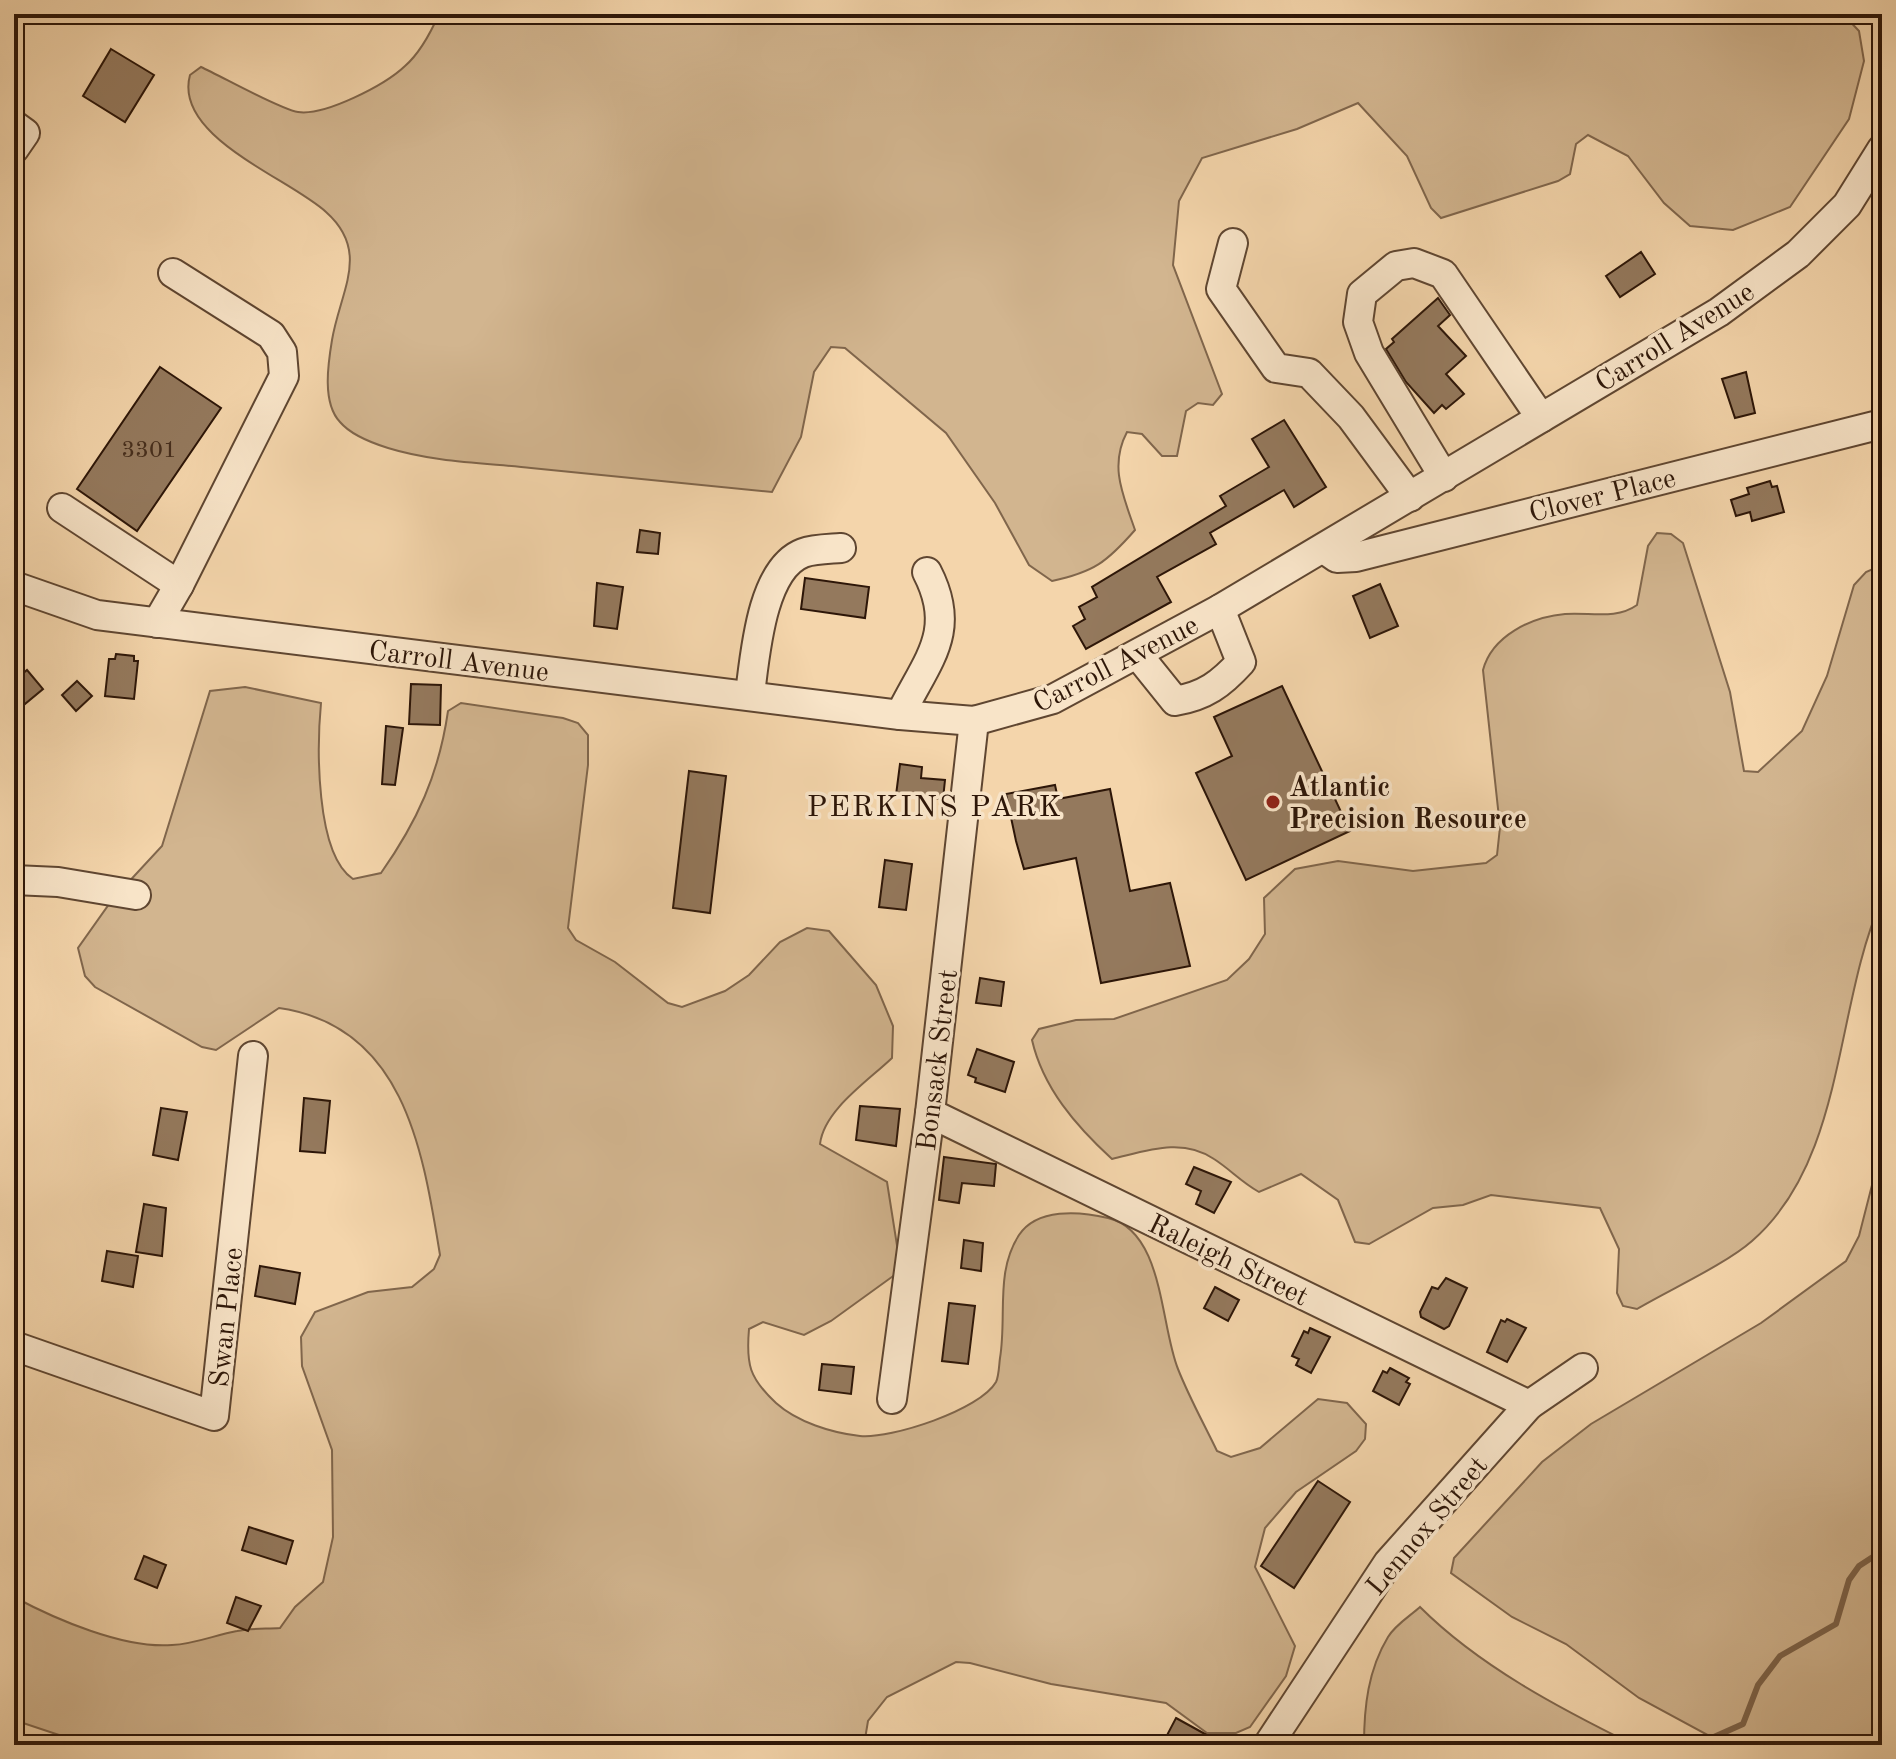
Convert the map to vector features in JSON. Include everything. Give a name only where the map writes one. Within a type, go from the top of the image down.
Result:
[{"type":"street","points":[[14,125],[25,133],[14,149]]},
{"type":"street","name":"Carroll Avenue","points":[[14,586],[97,615],[900,715],[974,721],[1053,699],[1138,655],[1324,549],[1719,312],[1798,254],[1847,205],[1882,149]]},
{"type":"street","points":[[1233,243],[1221,289],[1244,323],[1276,368],[1309,373],[1351,417],[1410,497]]},
{"type":"street","points":[[1444,477],[1369,353],[1358,322],[1362,294],[1396,266],[1414,263],[1443,274],[1541,418]]},
{"type":"street","points":[[157,623],[284,376],[284,364],[271,335],[173,273]]},
{"type":"street","name":"Clover Place","points":[[1324,549],[1337,558],[1356,557],[1882,424]]},
{"type":"street","points":[[62,508],[179,585]]},
{"type":"street","points":[[750,694],[761,619],[780,572],[802,554],[841,548]]},
{"type":"street","points":[[900,715],[942,629],[941,598],[927,572]]},
{"type":"street","points":[[1138,655],[1175,701],[1193,698],[1220,685],[1241,662],[1220,609]]},
{"type":"street","name":"Bonsack Street","points":[[892,1399],[930,1113],[974,721]]},
{"type":"street","points":[[14,880],[58,882],[136,895]]},
{"type":"street","name":"Swan Place","points":[[14,1346],[214,1416],[253,1056]]},
{"type":"street","name":"Raleigh Street","points":[[930,1113],[1529,1405]]},
{"type":"street","name":"Lennox Street","points":[[1268,1745],[1388,1563],[1529,1405],[1583,1368]]},
{"type":"shaded area","points":[[439,14],[1843,14],[1859,31],[1864,61],[1849,119],[1790,207],[1733,230],[1690,226],[1664,203],[1628,156],[1588,135],[1576,144],[1570,174],[1558,181],[1441,218],[1431,208],[1407,156],[1358,103],[1297,129],[1202,158],[1179,201],[1173,265],[1222,394],[1213,405],[1198,403],[1186,411],[1177,456],[1162,456],[1142,434],[1127,432],[1118,469],[1122,493],[1135,530],[1099,564],[1079,574],[1052,581],[1029,565],[995,503],[946,433],[845,348],[831,347],[814,372],[801,437],[772,492],[441,459],[382,446],[345,427],[334,414],[328,383],[332,340],[349,273],[347,242],[340,227],[326,212],[216,137],[199,118],[189,97],[190,75],[201,67],[290,110],[310,112],[323,109],[354,98],[396,74],[420,49]]},
{"type":"shaded area","points":[[1657,533],[1671,534],[1683,543],[1730,692],[1744,771],[1758,772],[1802,731],[1827,676],[1854,585],[1866,572],[1882,565],[1882,899],[1866,941],[1822,1125],[1805,1168],[1783,1207],[1741,1250],[1637,1309],[1623,1306],[1617,1293],[1619,1249],[1600,1208],[1491,1195],[1463,1205],[1433,1208],[1369,1244],[1355,1242],[1338,1200],[1301,1174],[1259,1192],[1214,1159],[1189,1149],[1164,1148],[1112,1159],[1074,1120],[1044,1074],[1032,1040],[1039,1029],[1076,1020],[1114,1019],[1227,980],[1249,959],[1265,934],[1264,898],[1295,869],[1338,861],[1413,871],[1486,863],[1497,855],[1500,827],[1483,670],[1488,658],[1504,638],[1539,619],[1565,614],[1612,614],[1637,605],[1648,546]]},
{"type":"shaded area","points":[[245,687],[321,703],[319,771],[325,823],[331,847],[341,866],[353,879],[381,873],[416,816],[439,756],[448,711],[461,703],[563,718],[578,723],[588,735],[588,765],[568,928],[576,940],[615,962],[668,1003],[682,1007],[725,991],[749,975],[780,942],[807,928],[829,931],[876,985],[893,1026],[892,1058],[838,1108],[823,1131],[820,1144],[887,1182],[899,1258],[896,1274],[831,1321],[804,1335],[763,1322],[749,1329],[751,1370],[760,1386],[784,1410],[827,1429],[874,1436],[934,1421],[972,1403],[997,1380],[1004,1279],[1019,1235],[1036,1220],[1072,1213],[1108,1218],[1126,1226],[1140,1241],[1157,1282],[1178,1369],[1217,1451],[1231,1457],[1260,1448],[1318,1399],[1347,1403],[1366,1424],[1365,1439],[1356,1451],[1296,1492],[1265,1528],[1255,1567],[1295,1646],[1286,1676],[1250,1727],[1236,1733],[1207,1733],[1166,1703],[1051,1684],[956,1662],[887,1697],[868,1721],[864,1745],[89,1745],[14,1720],[14,1597],[90,1631],[133,1642],[172,1645],[242,1630],[280,1628],[295,1607],[323,1582],[333,1537],[332,1450],[302,1366],[301,1337],[315,1312],[368,1292],[412,1287],[434,1269],[440,1255],[415,1136],[400,1100],[381,1067],[355,1040],[321,1020],[279,1008],[216,1050],[202,1047],[95,987],[85,976],[78,948],[112,900],[162,846],[210,691]]},
{"type":"shaded area","points":[[1882,1146],[1882,1745],[1726,1745],[1639,1698],[1566,1644],[1512,1617],[1451,1573],[1454,1558],[1542,1462],[1591,1424],[1761,1323],[1846,1261],[1859,1236]]},
{"type":"shaded area","points":[[1420,1607],[1494,1667],[1549,1701],[1634,1745],[1364,1745],[1366,1703],[1376,1662],[1391,1633]]},
{"type":"building","points":[[111,49],[154,75],[125,122],[83,96]]},
{"type":"building","points":[[1641,252],[1655,274],[1620,297],[1606,276]]},
{"type":"building","points":[[1438,298],[1450,315],[1438,326],[1466,356],[1446,374],[1464,394],[1446,409],[1442,405],[1434,413],[1406,382],[1386,349],[1394,342],[1392,339]]},
{"type":"building","points":[[160,367],[221,408],[137,531],[77,489]]},
{"type":"building","points":[[1746,372],[1755,413],[1735,418],[1722,379]]},
{"type":"building","points":[[1284,420],[1326,487],[1294,507],[1284,490],[1210,533],[1216,544],[1157,577],[1171,602],[1086,649],[1073,626],[1085,619],[1079,607],[1097,597],[1092,587],[1226,506],[1220,496],[1269,467],[1252,439]]},
{"type":"building","points":[[1770,481],[1772,487],[1777,486],[1784,512],[1752,521],[1750,512],[1736,516],[1731,500],[1749,494],[1747,488]]},
{"type":"building","points":[[640,530],[660,533],[658,554],[637,552]]},
{"type":"building","points":[[805,578],[869,587],[865,618],[801,609]]},
{"type":"building","points":[[597,583],[623,587],[617,629],[594,626]]},
{"type":"building","points":[[1380,584],[1398,626],[1370,638],[1353,596]]},
{"type":"building","points":[[116,654],[134,656],[134,661],[138,661],[134,699],[105,696],[109,659],[115,659]]},
{"type":"building","points":[[27,670],[43,689],[14,713],[14,681]]},
{"type":"building","points":[[77,681],[92,696],[76,711],[62,695]]},
{"type":"building","points":[[411,684],[441,685],[440,725],[409,724]]},
{"type":"building","name":"Atlantic Precision Resource","points":[[1282,686],[1350,831],[1246,880],[1196,773],[1232,756],[1214,717]]},
{"type":"building","points":[[386,726],[403,728],[395,785],[382,784]]},
{"type":"building","points":[[900,764],[922,767],[921,778],[945,780],[943,799],[896,795]]},
{"type":"building","points":[[689,771],[726,776],[710,913],[673,908]]},
{"type":"building","points":[[1055,785],[1058,799],[1110,789],[1130,891],[1170,883],[1190,966],[1101,983],[1076,858],[1024,869],[1016,841],[1006,794]]},
{"type":"building","points":[[885,860],[912,864],[906,910],[879,907]]},
{"type":"building","points":[[980,978],[1004,982],[1001,1006],[976,1003]]},
{"type":"building","points":[[977,1049],[1014,1062],[1005,1092],[975,1082],[976,1078],[968,1075]]},
{"type":"building","points":[[304,1098],[330,1101],[325,1153],[300,1151]]},
{"type":"building","points":[[860,1106],[900,1109],[896,1146],[856,1140]]},
{"type":"building","points":[[161,1108],[187,1112],[178,1160],[153,1155]]},
{"type":"building","points":[[944,1157],[996,1164],[994,1186],[962,1183],[959,1203],[939,1200]]},
{"type":"building","points":[[1194,1167],[1231,1182],[1214,1213],[1196,1204],[1201,1191],[1186,1184]]},
{"type":"building","points":[[144,1204],[166,1208],[162,1256],[136,1252]]},
{"type":"building","points":[[964,1240],[983,1243],[981,1271],[961,1268]]},
{"type":"building","points":[[107,1251],[138,1256],[133,1287],[102,1281]]},
{"type":"building","points":[[260,1266],[300,1273],[295,1304],[255,1296]]},
{"type":"building","points":[[1446,1278],[1467,1288],[1449,1326],[1444,1329],[1421,1317],[1420,1312],[1432,1287],[1438,1289]]},
{"type":"building","points":[[1215,1287],[1239,1300],[1228,1321],[1204,1308]]},
{"type":"building","points":[[949,1303],[975,1306],[968,1364],[942,1361]]},
{"type":"building","points":[[1507,1319],[1526,1328],[1507,1362],[1487,1352],[1501,1320],[1505,1322]]},
{"type":"building","points":[[1310,1328],[1330,1337],[1311,1373],[1296,1365],[1299,1359],[1292,1356],[1304,1331],[1308,1333]]},
{"type":"building","points":[[822,1364],[854,1367],[851,1394],[819,1390]]},
{"type":"building","points":[[1390,1368],[1409,1378],[1406,1382],[1410,1384],[1399,1405],[1373,1391],[1383,1371],[1387,1373]]},
{"type":"building","points":[[1318,1481],[1350,1502],[1294,1588],[1261,1566]]},
{"type":"building","points":[[249,1527],[293,1541],[286,1564],[242,1550]]},
{"type":"building","points":[[144,1556],[166,1565],[157,1588],[135,1579]]},
{"type":"building","points":[[236,1597],[261,1606],[248,1631],[227,1623]]},
{"type":"building","points":[[1176,1718],[1225,1745],[1176,1745],[1165,1739]]},
{"type":"waterway","points":[[1696,1745],[1743,1724],[1758,1685],[1780,1656],[1836,1624],[1849,1580],[1859,1566],[1882,1551]]},
{"type":"place","name":"Atlantic Precision Resource","points":[[1273,802]]},
{"type":"district","name":"PERKINS PARK","points":[[935,806]]}]
